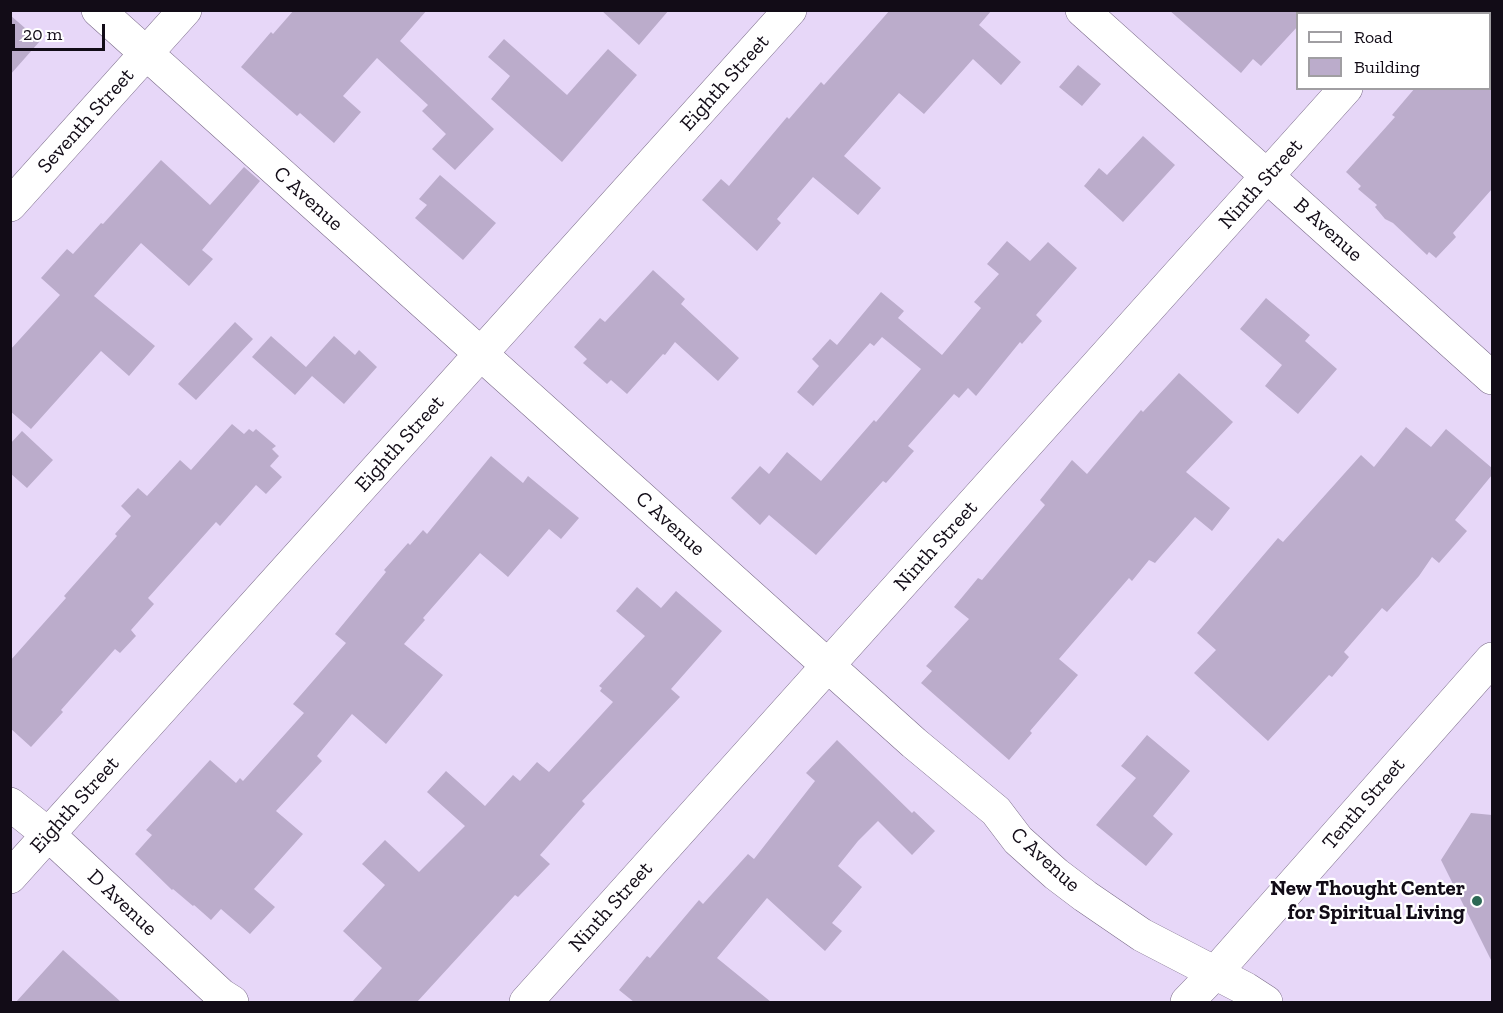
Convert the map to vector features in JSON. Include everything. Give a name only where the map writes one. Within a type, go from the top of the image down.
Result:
[{"type":"street","name":"C Avenue","points":[[98,10],[914,743],[996,811],[1018,840],[1056,874],[1142,935],[1246,989],[1266,1002]]},
{"type":"street","name":"Seventh Street","points":[[10,205],[185,10]]},
{"type":"street","name":"Eighth Street","points":[[10,877],[790,10]]},
{"type":"street","name":"B Avenue","points":[[1082,10],[1492,378]]},
{"type":"street","name":"Ninth Street","points":[[526,1002],[1344,90]]},
{"type":"street","name":"Tenth Street","points":[[1187,1002],[1492,659]]},
{"type":"street","name":"D Avenue","points":[[10,804],[49,835],[204,979],[232,1002]]},
{"type":"building","points":[[294,10],[427,10],[400,41],[494,129],[455,170],[432,149],[446,134],[422,111],[428,105],[377,58],[343,96],[361,112],[334,143],[300,113],[297,116],[241,67],[271,32],[273,34]]},
{"type":"building","points":[[601,10],[669,10],[639,45]]},
{"type":"building","points":[[890,10],[992,10],[979,25],[1021,62],[1001,85],[973,59],[924,114],[899,93],[844,156],[881,188],[858,215],[813,177],[777,219],[781,223],[757,251],[702,200],[721,179],[729,186],[787,117],[789,119],[821,82],[824,85]]},
{"type":"building","points":[[1169,10],[1311,10],[1296,12],[1296,28],[1261,66],[1253,59],[1241,73]]},
{"type":"building","points":[[10,15],[40,41],[10,75]]},
{"type":"building","points":[[504,39],[567,95],[608,49],[637,75],[562,162],[491,99],[510,76],[488,57]]},
{"type":"building","points":[[1078,65],[1101,84],[1082,106],[1059,87]]},
{"type":"building","points":[[1492,88],[1492,189],[1453,233],[1456,237],[1436,258],[1429,252],[1427,255],[1393,223],[1385,219],[1375,207],[1377,205],[1358,189],[1361,186],[1346,172],[1395,117],[1392,115],[1413,90],[1491,90]]},
{"type":"building","points":[[1143,136],[1175,165],[1123,222],[1084,186],[1099,168],[1107,175]]},
{"type":"building","points":[[161,160],[210,205],[244,167],[260,181],[202,250],[213,259],[189,286],[141,243],[94,296],[155,346],[129,376],[101,351],[31,429],[10,411],[10,350],[60,295],[41,278],[67,249],[73,254]]},
{"type":"building","points":[[440,175],[496,223],[463,260],[415,218],[427,205],[419,199]]},
{"type":"building","points":[[1007,241],[1030,261],[1048,242],[1077,268],[1036,315],[1042,321],[1022,344],[1020,342],[976,396],[968,388],[959,398],[954,394],[908,446],[914,451],[886,483],[883,481],[816,555],[769,515],[760,525],[731,498],[760,466],[769,474],[787,452],[821,481],[921,369],[882,337],[874,346],[870,343],[813,406],[797,392],[819,366],[812,359],[830,339],[837,345],[881,292],[904,311],[898,318],[942,355],[981,308],[974,302],[999,274],[987,264]]},
{"type":"building","points":[[653,270],[685,299],[681,304],[739,358],[718,381],[675,342],[627,394],[611,380],[607,384],[583,363],[587,359],[574,347],[600,318],[605,322]]},
{"type":"building","points":[[1266,298],[1310,335],[1305,341],[1337,369],[1298,414],[1265,386],[1282,365],[1240,329]]},
{"type":"building","points":[[235,322],[253,339],[196,400],[178,384]]},
{"type":"building","points":[[271,336],[306,367],[334,336],[355,355],[359,350],[377,367],[344,404],[312,376],[295,395],[252,357]]},
{"type":"building","points":[[1179,373],[1233,422],[1186,472],[1230,508],[1212,531],[1195,517],[1155,563],[1149,560],[1132,581],[1129,578],[1059,659],[1078,675],[1030,731],[1032,733],[1009,760],[921,683],[932,671],[926,666],[969,619],[954,607],[978,578],[982,580],[1045,505],[1040,500],[1072,460],[1087,474],[1141,410],[1143,412]]},
{"type":"building","points":[[232,424],[244,434],[249,429],[253,432],[256,429],[276,446],[272,449],[279,456],[270,466],[282,477],[266,494],[256,485],[220,526],[216,522],[148,598],[154,604],[131,630],[136,636],[120,653],[115,649],[31,747],[10,728],[10,661],[117,536],[115,534],[131,516],[121,506],[138,488],[147,496],[180,460],[191,470]]},
{"type":"building","points":[[1406,427],[1431,447],[1446,429],[1492,468],[1492,475],[1455,520],[1467,531],[1439,563],[1432,557],[1419,576],[1387,612],[1382,608],[1344,652],[1349,657],[1332,677],[1329,675],[1268,741],[1194,673],[1216,650],[1197,633],[1278,538],[1283,542],[1361,455],[1374,467]]},
{"type":"building","points":[[22,431],[53,460],[27,488],[10,473],[10,444]]},
{"type":"building","points":[[491,456],[523,483],[528,476],[579,518],[561,539],[549,529],[508,577],[480,553],[423,618],[425,620],[404,644],[443,675],[386,744],[352,714],[317,756],[322,761],[276,811],[303,834],[254,889],[275,907],[250,934],[221,909],[211,920],[172,890],[135,854],[152,835],[146,830],[210,760],[236,783],[240,778],[243,781],[304,713],[293,704],[346,643],[335,634],[386,572],[384,570],[423,530],[427,534]]},
{"type":"building","points":[[637,587],[661,608],[676,591],[722,631],[671,689],[680,697],[582,801],[585,804],[540,855],[550,864],[518,897],[515,895],[417,1002],[352,1002],[382,968],[343,931],[385,885],[362,864],[385,840],[419,872],[465,826],[427,792],[446,771],[485,806],[513,775],[520,781],[537,762],[549,772],[613,702],[600,691],[602,688],[599,686],[645,636],[616,611]]},
{"type":"building","points":[[1147,735],[1190,771],[1153,816],[1173,834],[1146,866],[1096,825],[1136,778],[1121,766]]},
{"type":"building","points":[[837,740],[912,813],[914,811],[935,831],[912,855],[878,821],[858,841],[838,866],[862,887],[832,923],[842,931],[825,951],[767,898],[717,958],[771,1002],[634,1002],[619,990],[647,956],[650,958],[699,900],[703,904],[748,854],[754,859],[815,781],[806,773]]},
{"type":"building","name":"New Thought Center for Spiritual Living","points":[[1471,813],[1492,815],[1492,962],[1441,860]]},
{"type":"building","points":[[63,950],[121,1002],[16,1002]]},
{"type":"place","name":"New Thought Center for Spiritual Living","points":[[1477,901]]}]
